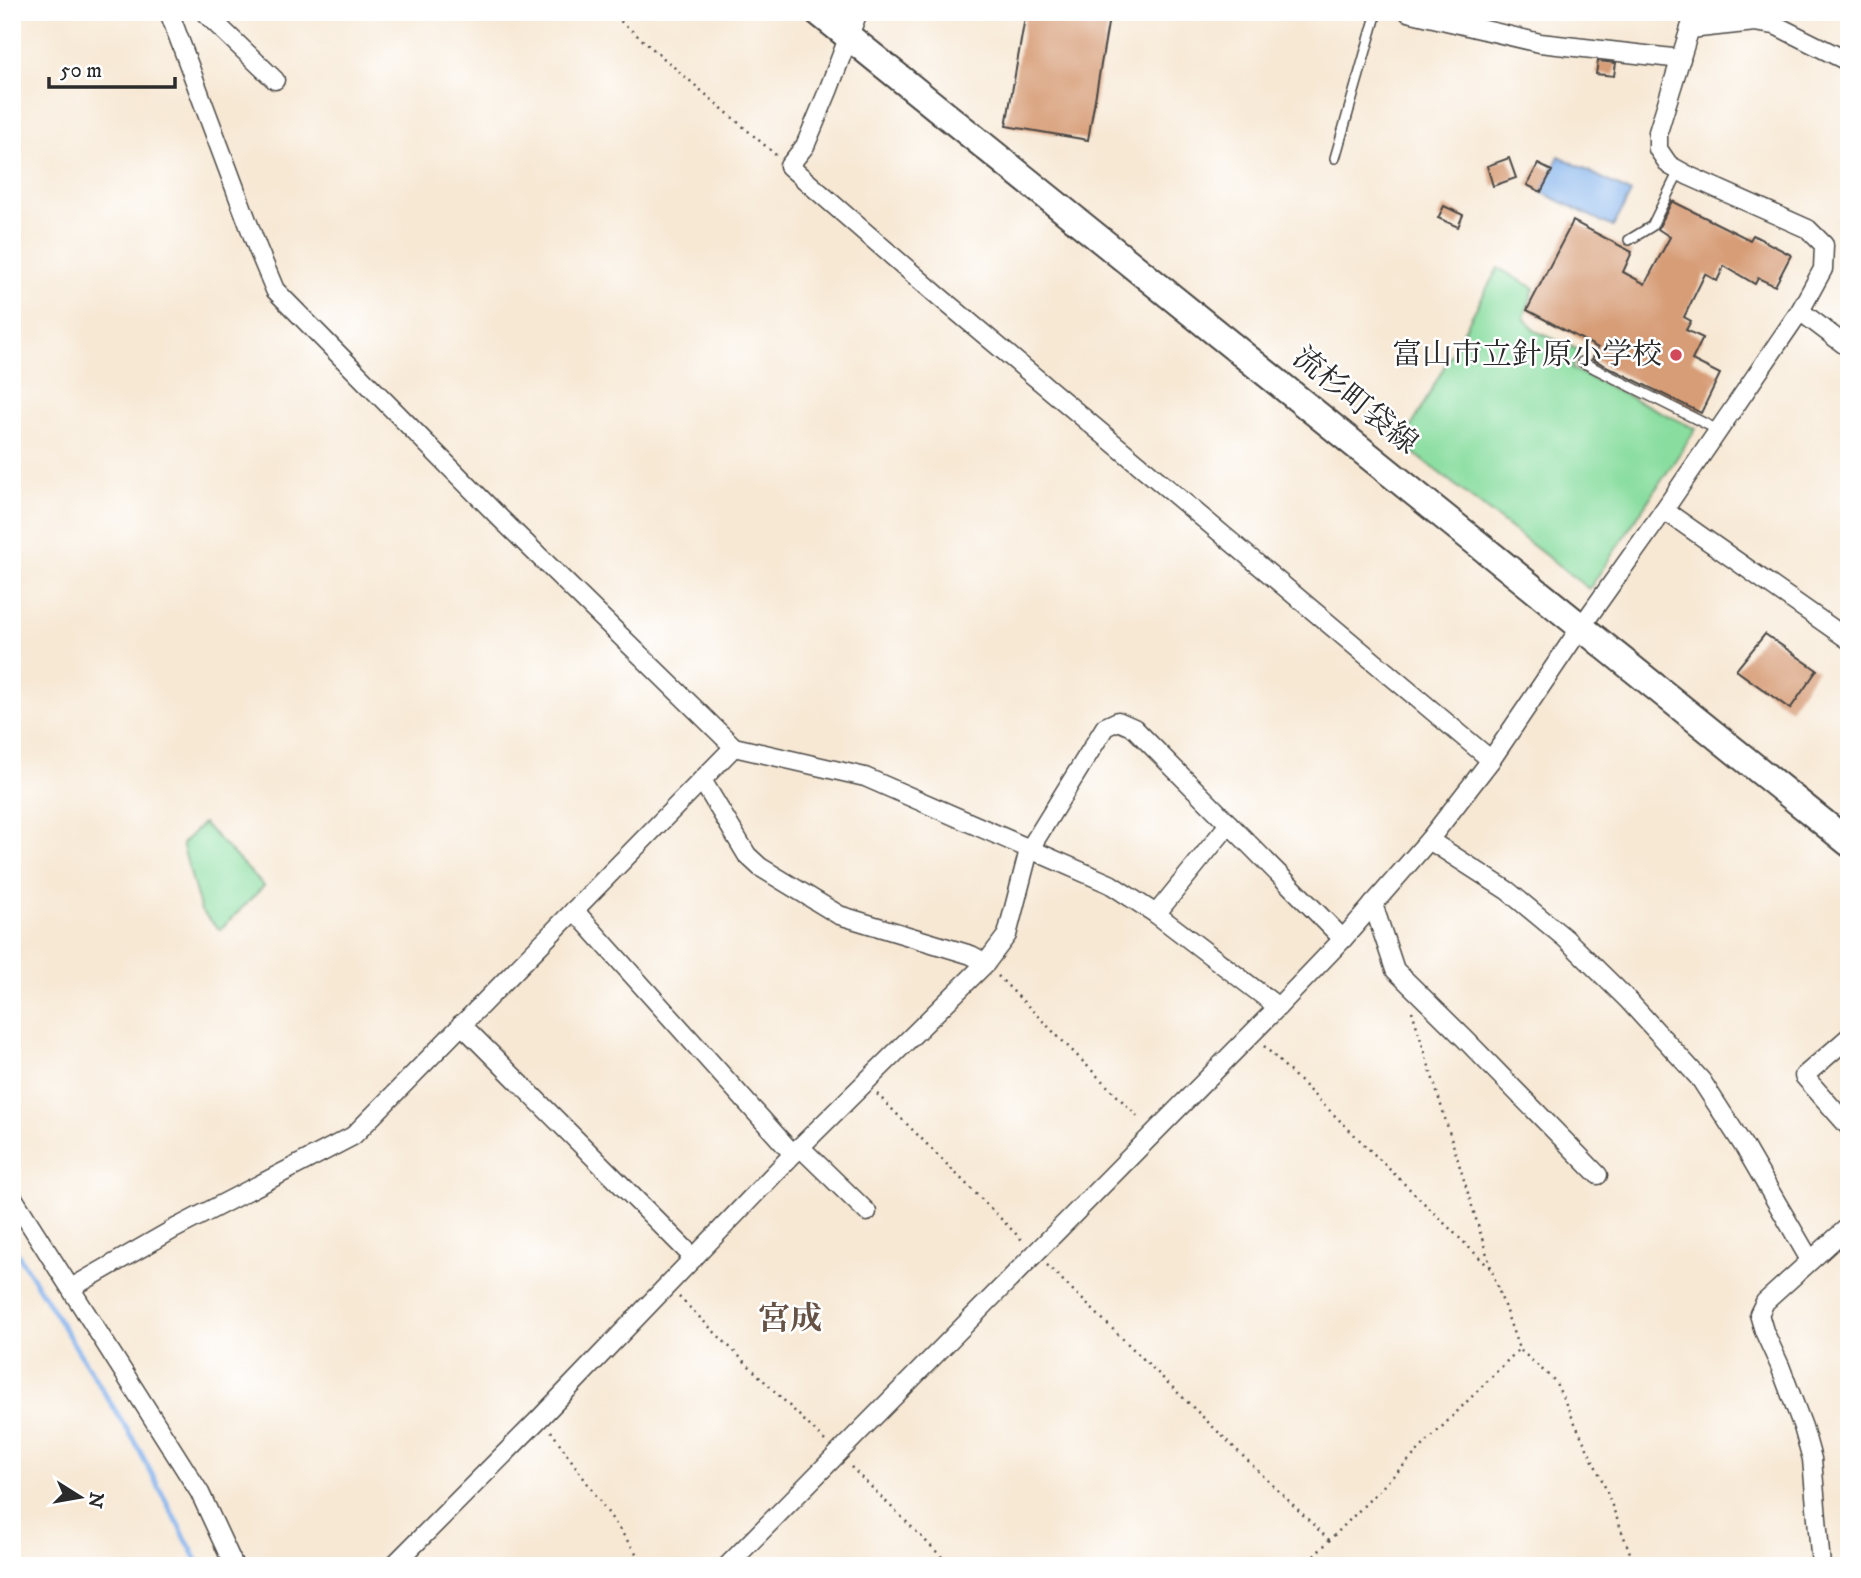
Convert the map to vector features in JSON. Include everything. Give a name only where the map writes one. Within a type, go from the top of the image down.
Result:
[{"type":"main road","name":"流杉町袋線","points":[[818,12],[1849,843]]},
{"type":"street","points":[[169,12],[275,290],[500,519],[734,747],[865,777],[1110,884],[1156,914],[1278,1007]]},
{"type":"street","points":[[204,12],[275,80]]},
{"type":"street","points":[[858,12],[804,146],[789,166],[946,303],[1491,760]]},
{"type":"street","points":[[1408,12],[1540,43],[1681,59]]},
{"type":"street","points":[[727,1566],[1278,1007],[1343,939],[1429,840],[1491,760],[1800,311],[1823,269],[1824,246],[1808,229],[1679,171],[1669,165],[1658,149],[1658,132],[1693,21],[1775,25],[1849,62]]},
{"type":"street","points":[[1800,311],[1849,348]]},
{"type":"street","points":[[1664,510],[1849,640]]},
{"type":"street","points":[[393,1566],[541,1417],[796,1150],[986,963],[1007,935],[1029,850],[1105,727],[1118,721],[1134,728],[1343,939]]},
{"type":"street","points":[[71,1288],[174,1229],[354,1136],[734,747]]},
{"type":"street","points":[[702,780],[747,855],[760,867],[839,915],[971,955],[986,963]]},
{"type":"street","points":[[1156,914],[1228,824]]},
{"type":"street","points":[[1429,840],[1508,891],[1566,939],[1701,1080],[1745,1148],[1810,1260]]},
{"type":"street","points":[[1373,904],[1395,970],[1598,1175]]},
{"type":"street","points":[[574,910],[796,1150],[867,1212]]},
{"type":"street","points":[[461,1024],[694,1258]]},
{"type":"street","points":[[1849,1037],[1804,1076],[1849,1127]]},
{"type":"street","points":[[12,1196],[200,1493],[234,1566]]},
{"type":"street","points":[[1821,1566],[1812,1459],[1803,1427],[1759,1314],[1765,1302],[1849,1226]]},
{"type":"lane","points":[[1335,158],[1377,12]]},
{"type":"lane","points":[[1629,240],[1652,226],[1679,171]]},
{"type":"lane","points":[[1582,362],[1718,430]]},
{"type":"path","points":[[610,12],[789,166]]},
{"type":"path","points":[[986,963],[1154,1133]]},
{"type":"path","points":[[1402,978],[1492,1271],[1519,1349],[1555,1381],[1603,1482],[1635,1566]]},
{"type":"path","points":[[1251,1034],[1492,1271]]},
{"type":"path","points":[[865,1082],[1035,1253],[1330,1541]]},
{"type":"path","points":[[667,1284],[951,1566]]},
{"type":"path","points":[[1304,1566],[1519,1349]]},
{"type":"path","points":[[541,1417],[645,1566]]},
{"type":"green space","points":[[1498,268],[1534,288],[1524,318],[1535,331],[1579,350],[1572,369],[1696,429],[1589,589],[1402,444]]},
{"type":"green space","points":[[203,823],[264,886],[220,930],[201,911],[182,844]]},
{"type":"water","points":[[1559,156],[1631,193],[1613,227],[1541,192]]},
{"type":"building","points":[[1026,12],[1110,12],[1088,140],[1006,126]]},
{"type":"building","points":[[1598,61],[1616,63],[1614,76],[1596,74]]},
{"type":"building","points":[[1509,158],[1516,178],[1493,186],[1487,166]]},
{"type":"building","points":[[1538,164],[1552,171],[1541,192],[1527,185]]},
{"type":"building","points":[[1672,201],[1750,240],[1753,235],[1791,255],[1775,286],[1758,278],[1755,284],[1724,266],[1717,281],[1705,274],[1684,317],[1691,321],[1686,330],[1703,338],[1692,360],[1720,374],[1701,413],[1592,359],[1598,348],[1527,310],[1573,221],[1632,252],[1623,272],[1645,284],[1670,237],[1658,229]]},
{"type":"building","points":[[1444,206],[1463,215],[1458,227],[1438,218]]},
{"type":"building","points":[[1765,634],[1817,670],[1790,709],[1736,670]]},
{"type":"waterway","points":[[12,1245],[135,1442],[200,1566]]},
{"type":"place","name":"富山市立針原小学校","points":[[1676,355]]},
{"type":"district","name":"宮成","points":[[790,1320]]}]
